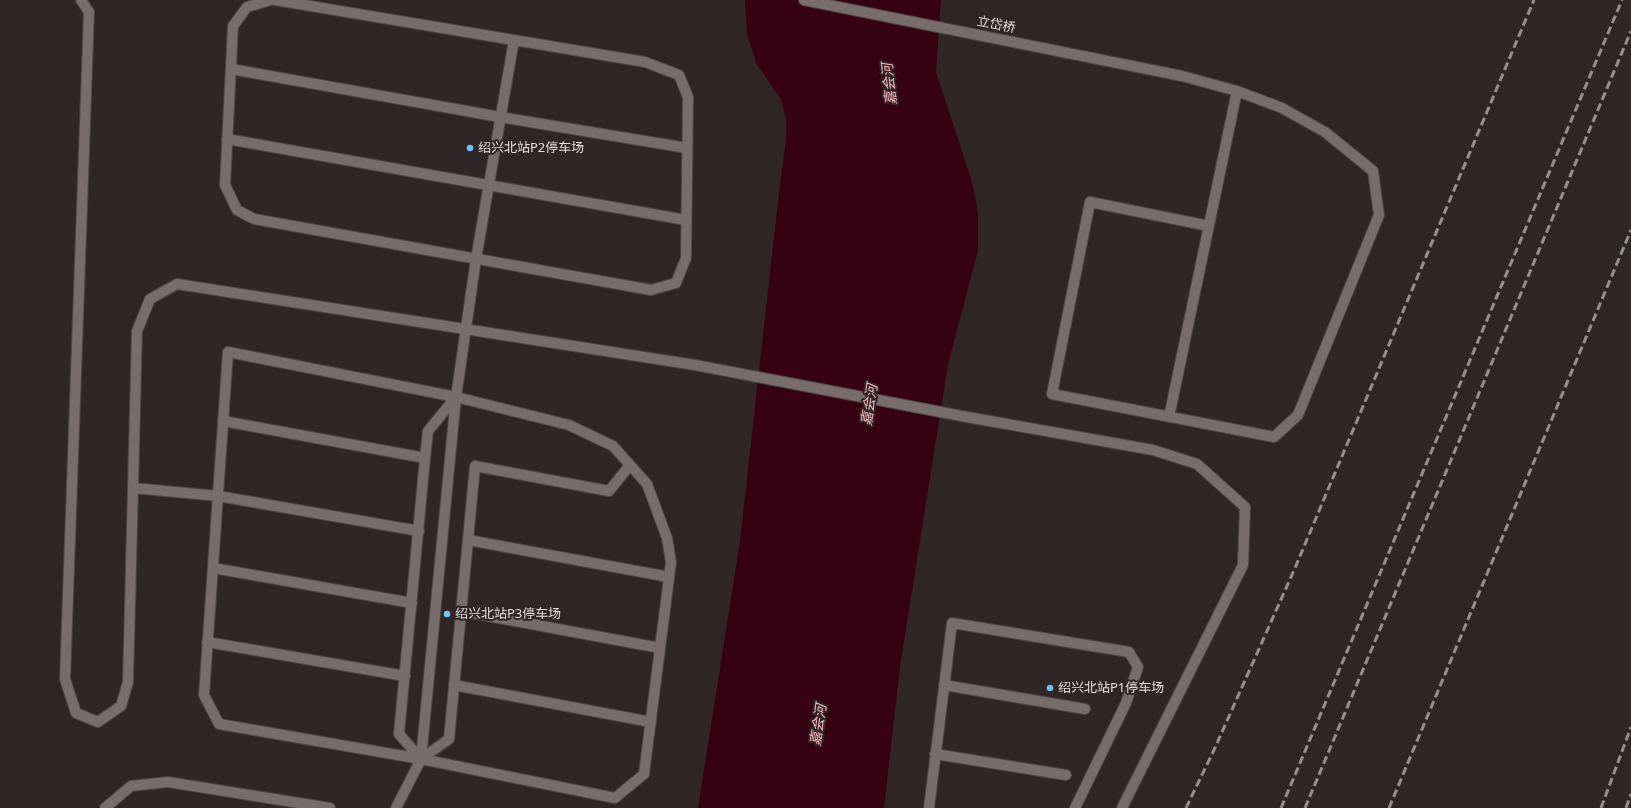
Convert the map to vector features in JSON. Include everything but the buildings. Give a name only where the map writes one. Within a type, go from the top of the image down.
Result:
[{"type":"lane","points":[[81,0],[89,12],[65,679],[76,713],[98,722],[121,706],[128,682],[137,331],[150,299],[177,284],[695,364],[967,417],[1153,450],[1197,464],[1245,507],[1243,565],[1122,808]]},
{"type":"lane","points":[[270,0],[247,7],[233,26],[225,185],[237,210],[254,219],[651,290],[676,283],[686,258],[688,148],[688,97],[679,75],[645,62],[275,0]]},
{"type":"lane","name":"立岱桥","points":[[804,0],[1182,76],[1237,91],[1282,108],[1325,132],[1373,172],[1379,215],[1298,415],[1274,437],[1169,417]]},
{"type":"lane","points":[[396,808],[421,759],[456,397],[476,259],[514,40]]},
{"type":"lane","points":[[231,69],[500,117],[688,148]]},
{"type":"lane","points":[[1208,226],[1090,202],[1052,394],[1169,417],[1237,91]]},
{"type":"lane","points":[[227,139],[686,220]]},
{"type":"lane","points":[[228,352],[456,397],[569,425],[613,446],[647,484],[667,538],[671,562],[644,774],[615,798],[421,759],[219,724],[204,695],[228,352]]},
{"type":"lane","points":[[421,759],[399,734],[418,531],[428,431],[456,397]]},
{"type":"lane","points":[[223,421],[426,458]]},
{"type":"lane","points":[[421,759],[449,739],[475,466],[609,491],[630,465]]},
{"type":"lane","points":[[133,488],[218,496],[418,531]]},
{"type":"lane","points":[[468,540],[669,577]]},
{"type":"lane","points":[[213,568],[412,603]]},
{"type":"lane","points":[[462,611],[660,648]]},
{"type":"lane","points":[[929,808],[952,623],[1129,652],[1138,667],[1126,703],[1075,808]]},
{"type":"lane","points":[[207,642],[405,676]]},
{"type":"lane","points":[[454,686],[650,722]]},
{"type":"lane","points":[[944,686],[1085,709]]},
{"type":"lane","points":[[935,754],[1066,775]]},
{"type":"lane","points":[[105,808],[131,786],[168,782],[330,808]]},
{"type":"water","name":"嘉会河","points":[[745,0],[941,0],[936,72],[973,185],[978,214],[978,251],[948,364],[900,667],[884,808],[698,808],[740,541],[786,139],[786,119],[781,99],[757,65],[747,34]]},
{"type":"railway","points":[[1186,808],[1214,750],[1295,568],[1534,0]]},
{"type":"railway","points":[[1281,808],[1622,0]]},
{"type":"railway","points":[[1305,808],[1631,31]]},
{"type":"railway","points":[[1389,808],[1631,230]]},
{"type":"railway","points":[[1601,808],[1631,727]]},
{"type":"railway","points":[[1626,808],[1631,794]]},
{"type":"place","name":"绍兴北站P2停车场","points":[[470,148]]},
{"type":"place","name":"绍兴北站P3停车场","points":[[447,614]]},
{"type":"place","name":"绍兴北站P1停车场","points":[[1050,688]]}]
